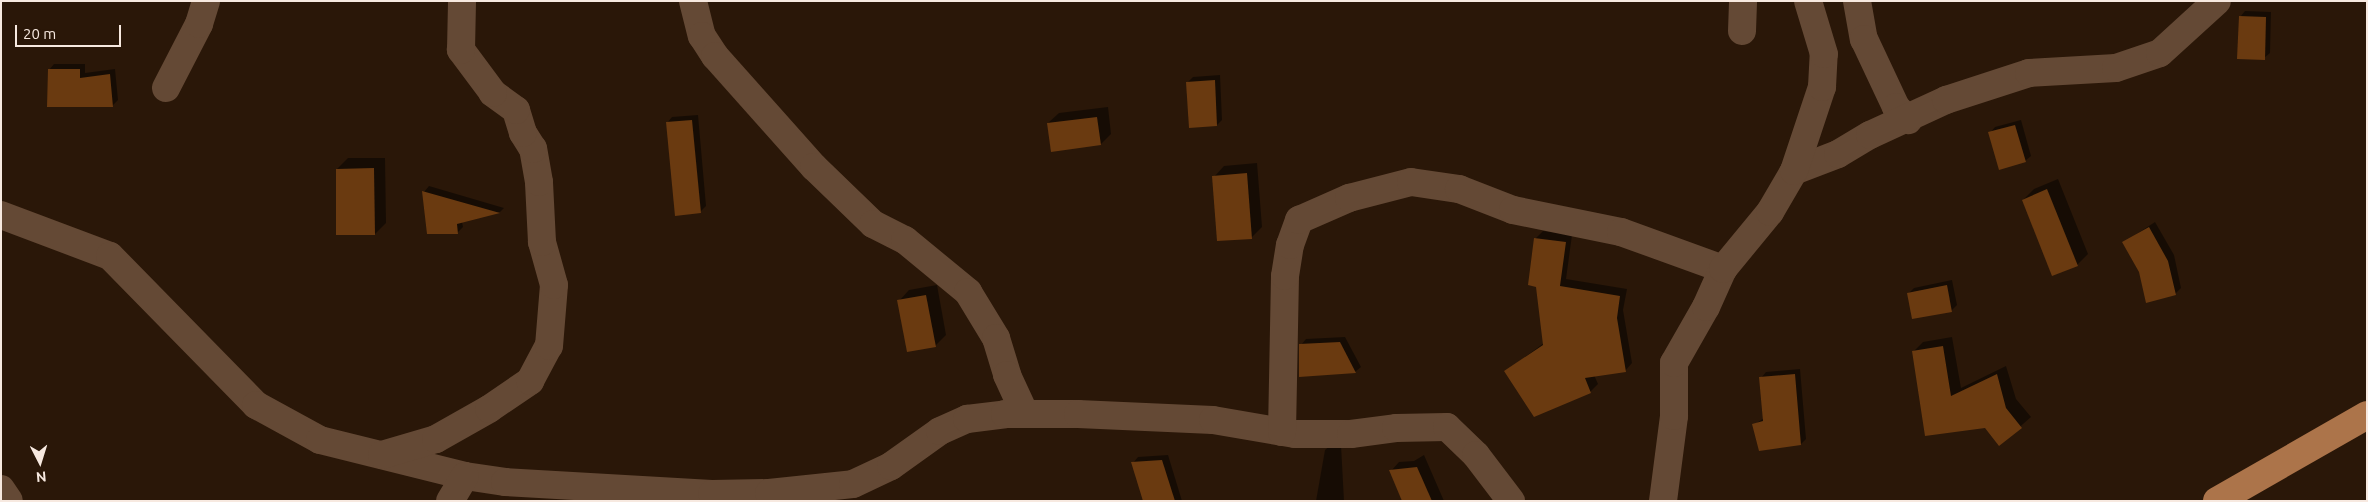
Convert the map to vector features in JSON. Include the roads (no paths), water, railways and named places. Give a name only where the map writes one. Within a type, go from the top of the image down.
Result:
[{"type":"main road","points":[[2217,501],[2367,415]]},
{"type":"street","points":[[166,88],[199,24],[206,1]]},
{"type":"street","points":[[380,455],[436,439],[489,409],[530,381],[549,346],[554,285],[542,242],[539,182],[533,150],[523,133],[516,110],[493,93],[460,50],[462,1]]},
{"type":"street","points":[[693,1],[702,36],[715,56],[814,167],[873,224],[906,240],[968,292],[996,338],[1008,376],[1025,414]]},
{"type":"street","points":[[1742,31],[1743,1]]},
{"type":"street","points":[[1663,501],[1674,416],[1674,363],[1706,307],[1722,269],[1770,212],[1794,171],[1822,78],[1824,54],[1808,1]]},
{"type":"street","points":[[1857,1],[1864,39],[1896,107],[1908,120]]},
{"type":"street","points":[[1794,171],[1838,154],[1870,135],[1908,120],[1946,100],[2029,73],[2116,68],[2160,53],[2217,1]]},
{"type":"street","points":[[1282,432],[1285,276],[1290,245],[1299,220],[1349,198],[1411,182],[1459,189],[1513,210],[1621,232],[1722,269]]},
{"type":"street","points":[[1,215],[110,256],[256,405],[320,440],[465,476],[505,482],[715,498],[853,484],[891,466],[940,431],[967,419],[1025,414],[1214,420],[1282,432],[1351,434],[1396,428],[1447,427],[1476,455],[1511,501]]},
{"type":"street","points":[[450,501],[465,476]]},
{"type":"street","points":[[1,489],[9,501]]}]
